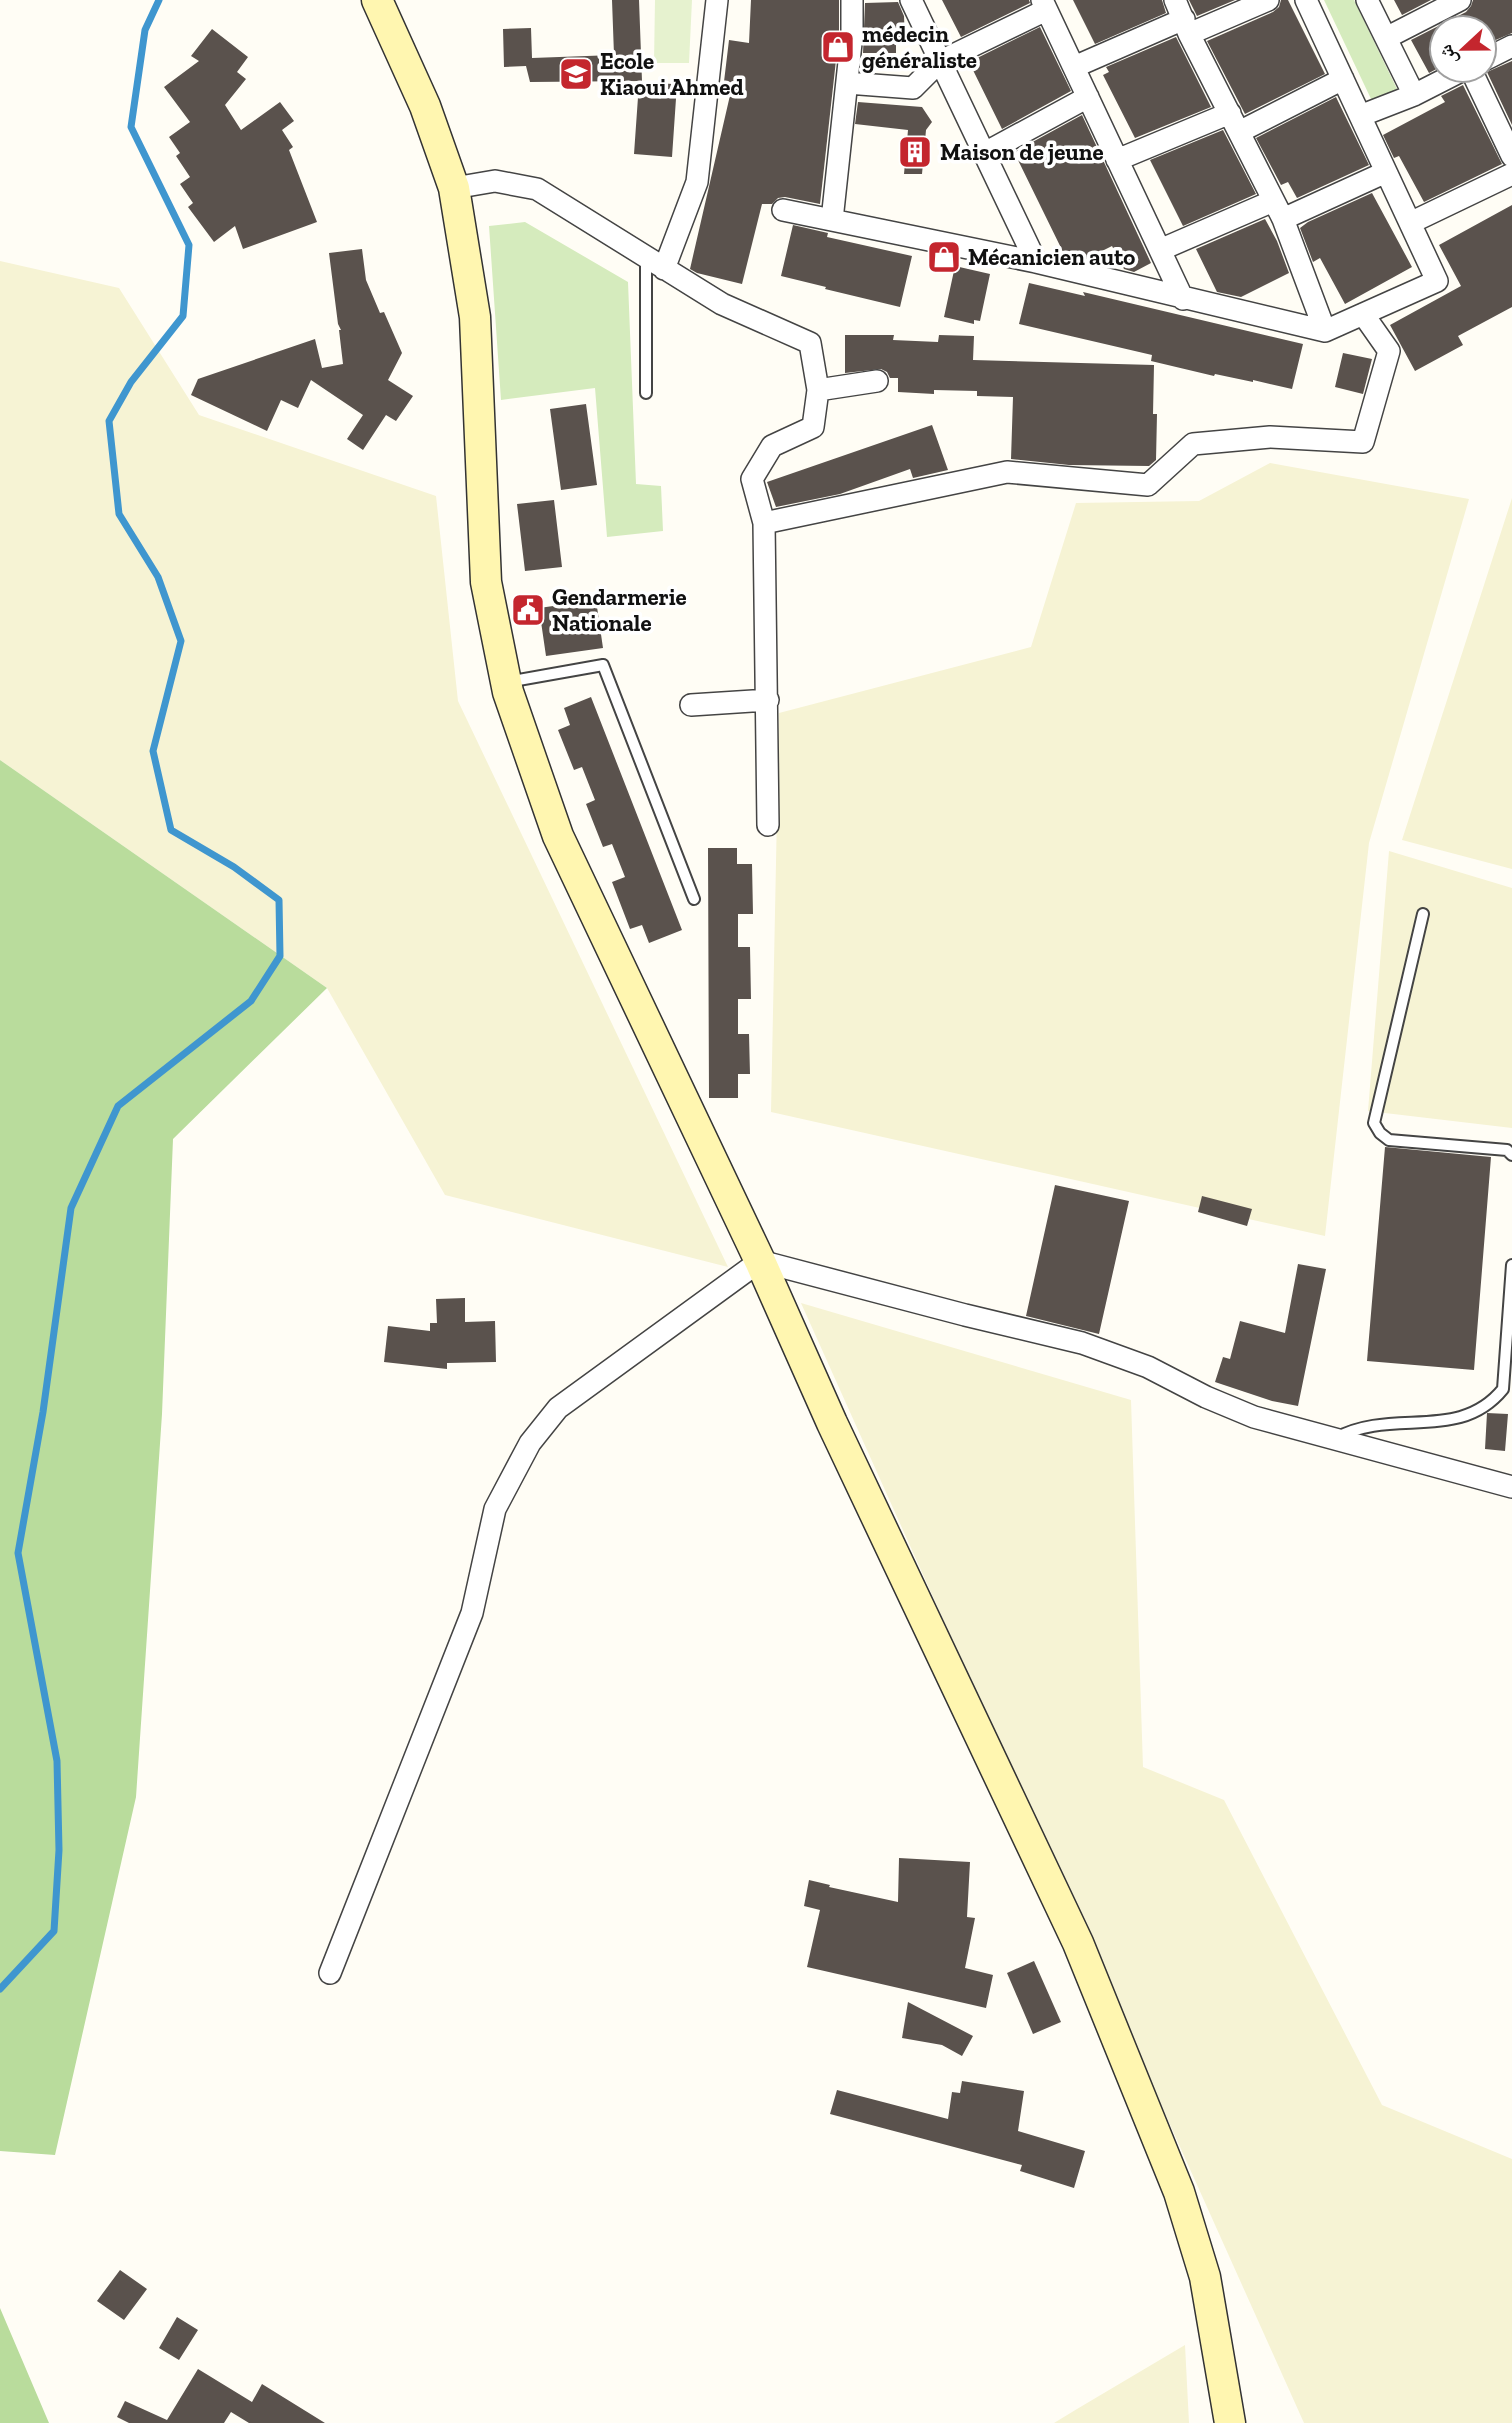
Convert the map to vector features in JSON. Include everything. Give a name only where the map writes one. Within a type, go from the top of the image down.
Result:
[{"type":"main road","points":[[377,0],[425,106],[454,188],[475,317],[486,582],[506,682],[558,836],[760,1261],[832,1423],[1078,1943],[1179,2192],[1205,2277],[1230,2423]]},
{"type":"street","points":[[655,263],[697,182],[717,0]]},
{"type":"street","points":[[911,0],[1036,262]]},
{"type":"street","points":[[1074,67],[1183,18],[1268,0]]},
{"type":"street","points":[[783,210],[1036,262],[1325,331],[1437,281],[1306,0]]},
{"type":"street","points":[[1367,0],[1414,95]]},
{"type":"street","points":[[1385,38],[1460,0]]},
{"type":"street","points":[[832,220],[854,1]]},
{"type":"street","points":[[847,83],[912,88],[939,62],[1044,5],[1183,299]]},
{"type":"street","points":[[1183,18],[1278,210],[1325,331]]},
{"type":"street","points":[[1117,160],[1235,122],[1343,79]]},
{"type":"street","points":[[1360,116],[1436,84]]},
{"type":"street","points":[[1478,84],[1512,156]]},
{"type":"street","points":[[983,154],[1088,97]]},
{"type":"street","points":[[1160,250],[1386,172]]},
{"type":"street","points":[[1410,223],[1512,174]]},
{"type":"street","points":[[454,188],[495,181],[537,189],[722,304],[810,343],[818,390],[813,426],[772,446],[752,479],[764,523],[768,825]]},
{"type":"street","points":[[764,523],[1007,472],[1148,485],[1193,444],[1270,437],[1363,442],[1389,351],[1363,314]]},
{"type":"street","points":[[818,390],[877,382]]},
{"type":"street","points":[[691,705],[768,701]]},
{"type":"street","points":[[330,1973],[472,1614],[495,1509],[530,1443],[558,1408],[760,1261],[1082,1343],[1148,1367],[1206,1397],[1254,1417],[1512,1487]]},
{"type":"lane","points":[[646,393],[655,263]]},
{"type":"lane","points":[[506,682],[603,666],[694,899]]},
{"type":"lane","points":[[1423,914],[1374,1123],[1380,1133],[1389,1140],[1507,1150],[1512,1156]]},
{"type":"lane","points":[[1336,1438],[1348,1431],[1377,1423],[1458,1419],[1481,1410],[1492,1402],[1503,1389],[1512,1265]]},
{"type":"shaded area","points":[[0,261],[119,288],[199,415],[436,496],[458,701],[728,1267],[445,1195],[327,988],[0,760]]},
{"type":"shaded area","points":[[1270,463],[1469,499],[1369,843],[1325,1236],[771,1112],[779,713],[1031,647],[1076,503],[1199,501]]},
{"type":"shaded area","points":[[1512,498],[1512,869],[1402,840]]},
{"type":"shaded area","points":[[1389,851],[1512,888],[1512,1128],[1368,1111]]},
{"type":"shaded area","points":[[801,1303],[1131,1400],[1143,1767],[1224,1800],[1382,2105],[1512,2159],[1512,2423],[1304,2423]]},
{"type":"shaded area","points":[[1185,2345],[1189,2423],[1054,2423],[1077,2409]]},
{"type":"green space","points":[[655,0],[692,0],[689,63],[654,63]]},
{"type":"green space","points":[[1324,0],[1354,0],[1397,89],[1372,101]]},
{"type":"green space","points":[[525,222],[628,282],[636,484],[661,486],[663,531],[607,537],[595,388],[501,400],[489,226]]},
{"type":"green space","points":[[0,760],[327,988],[173,1139],[162,1414],[136,1797],[55,2155],[0,2151]]},
{"type":"green space","points":[[0,2308],[49,2423],[0,2423]]},
{"type":"building","points":[[612,0],[639,0],[642,81],[530,82],[526,66],[504,67],[503,29],[531,28],[532,58],[614,55]]},
{"type":"building","points":[[751,0],[839,0],[839,33],[820,204],[785,197],[778,198],[772,204],[762,204],[742,284],[690,269],[731,91],[723,90],[729,40],[749,43]]},
{"type":"building","points":[[942,0],[1029,0],[1030,3],[961,37]]},
{"type":"building","points":[[1073,0],[1162,0],[1166,13],[1095,44]]},
{"type":"building","points":[[1189,0],[1235,0],[1197,16]]},
{"type":"building","points":[[1281,0],[1288,0],[1325,74],[1245,114],[1207,41],[1273,12],[1279,7]]},
{"type":"building","points":[[1394,0],[1431,0],[1402,15]]},
{"type":"building","points":[[1473,0],[1512,0],[1512,33],[1498,39],[1498,14],[1462,14],[1471,6]]},
{"type":"building","points":[[898,2],[904,16],[905,41],[896,42],[896,53],[863,53],[865,3]]},
{"type":"building","points":[[1040,27],[1071,91],[1002,129],[969,62]]},
{"type":"building","points":[[212,29],[248,57],[237,72],[246,79],[225,105],[241,130],[280,102],[294,121],[282,130],[293,147],[289,150],[317,222],[243,249],[235,226],[214,242],[188,207],[193,203],[180,184],[190,177],[176,156],[180,153],[169,137],[190,122],[164,87],[199,61],[191,56]]},
{"type":"building","points":[[1428,31],[1428,71],[1411,40]]},
{"type":"building","points":[[1176,37],[1211,107],[1135,138],[1103,75],[1109,72],[1106,67]]},
{"type":"building","points":[[1512,61],[1512,125],[1493,84],[1498,84],[1498,67]]},
{"type":"building","points":[[639,83],[677,84],[672,157],[634,154]]},
{"type":"building","points":[[1463,85],[1502,164],[1424,202],[1399,156],[1394,158],[1383,135],[1445,102],[1441,96]]},
{"type":"building","points":[[1336,97],[1369,165],[1297,198],[1288,182],[1281,185],[1256,138]]},
{"type":"building","name":"Maison de jeune","points":[[858,102],[922,107],[932,122],[926,130],[922,174],[904,174],[908,130],[855,124]]},
{"type":"building","points":[[1082,115],[1151,263],[1134,272],[1124,269],[1112,246],[1084,260],[1065,256],[1014,152]]},
{"type":"building","points":[[1223,130],[1256,194],[1183,226],[1150,160]]},
{"type":"building","points":[[1372,193],[1412,267],[1345,304],[1320,258],[1313,262],[1300,228]]},
{"type":"building","points":[[1512,205],[1512,307],[1458,336],[1463,345],[1415,371],[1390,325],[1461,286],[1439,245]]},
{"type":"building","points":[[1265,219],[1289,273],[1241,297],[1217,292],[1196,249]]},
{"type":"building","points":[[793,225],[828,233],[827,237],[912,256],[900,307],[781,276]]},
{"type":"building","points":[[362,249],[366,280],[402,353],[388,380],[413,396],[396,421],[386,415],[363,450],[347,439],[363,415],[311,380],[298,408],[281,400],[267,431],[191,395],[198,379],[315,339],[322,368],[343,364],[341,330],[329,253]]},
{"type":"building","points":[[955,266],[990,274],[980,321],[974,320],[974,324],[944,317]]},
{"type":"building","points":[[1029,283],[1085,296],[1083,292],[1303,344],[1292,389],[1253,380],[1214,376],[1151,361],[1152,355],[1019,324]]},
{"type":"building","points":[[845,335],[894,335],[893,340],[938,342],[939,335],[974,336],[973,360],[1154,365],[1156,460],[1149,466],[1069,465],[1011,459],[1013,397],[977,396],[977,391],[934,390],[934,394],[898,392],[898,378],[890,378],[887,372],[881,369],[845,373]]},
{"type":"building","points":[[1343,353],[1372,359],[1363,394],[1335,387]]},
{"type":"building","points":[[586,404],[597,485],[561,490],[550,409]]},
{"type":"building","points":[[932,425],[948,470],[913,478],[910,469],[840,494],[776,507],[767,482]]},
{"type":"building","points":[[554,500],[562,567],[525,571],[517,504]]},
{"type":"building","points":[[596,600],[603,648],[546,656],[539,608]]},
{"type":"building","points":[[591,697],[682,930],[649,943],[642,925],[630,929],[612,882],[625,877],[612,844],[603,847],[586,804],[595,800],[582,767],[574,770],[558,730],[570,725],[564,708]]},
{"type":"building","points":[[708,848],[737,848],[737,864],[752,864],[753,914],[738,914],[738,947],[750,947],[751,999],[738,999],[738,1034],[749,1034],[750,1074],[738,1074],[738,1098],[709,1098]]},
{"type":"building","points":[[1385,1147],[1491,1157],[1474,1370],[1367,1361]]},
{"type":"building","points":[[1055,1185],[1129,1201],[1099,1334],[1026,1316]]},
{"type":"building","points":[[1202,1196],[1252,1209],[1247,1226],[1198,1212]]},
{"type":"building","points":[[1298,1264],[1326,1269],[1298,1406],[1272,1401],[1215,1382],[1223,1357],[1230,1359],[1240,1321],[1285,1333]]},
{"type":"building","points":[[465,1298],[465,1322],[495,1321],[496,1362],[447,1363],[447,1369],[384,1362],[388,1326],[430,1331],[430,1323],[437,1323],[436,1299]]},
{"type":"building","points":[[1487,1413],[1508,1414],[1505,1451],[1485,1449]]},
{"type":"building","points":[[899,1858],[970,1862],[967,1917],[975,1918],[965,1968],[993,1975],[986,2008],[807,1967],[820,1910],[804,1906],[809,1880],[898,1902]]},
{"type":"building","points":[[1034,1961],[1061,2022],[1033,2034],[1007,1973]]},
{"type":"building","points":[[908,2002],[973,2036],[962,2056],[942,2045],[902,2038]]},
{"type":"building","points":[[962,2081],[1024,2091],[1018,2131],[1085,2151],[1074,2188],[1020,2171],[1022,2165],[830,2114],[837,2090],[948,2119],[952,2092],[960,2093]]},
{"type":"building","points":[[120,2270],[147,2289],[124,2320],[97,2301]]},
{"type":"building","points":[[177,2317],[198,2330],[179,2360],[159,2348]]},
{"type":"building","points":[[198,2369],[252,2402],[262,2384],[325,2423],[249,2423],[231,2412],[224,2423],[129,2423],[117,2417],[125,2401],[167,2420]]},
{"type":"waterway","points":[[0,1989],[54,1931],[59,1850],[57,1761],[18,1553],[43,1412],[71,1208],[118,1106],[251,1001],[280,956],[279,900],[234,867],[171,830],[153,751],[181,641],[158,577],[119,514],[109,421],[131,382],[183,316],[189,245],[131,127],[145,30],[159,0]]},
{"type":"place","name":"médecin généraliste","points":[[838,47]]},
{"type":"place","name":"Ecole Kiaoui Ahmed","points":[[576,74]]},
{"type":"place","name":"Maison de jeune","points":[[915,152]]},
{"type":"place","name":"Mécanicien auto","points":[[944,257]]},
{"type":"place","name":"Gendarmerie Nationale","points":[[528,610]]}]
